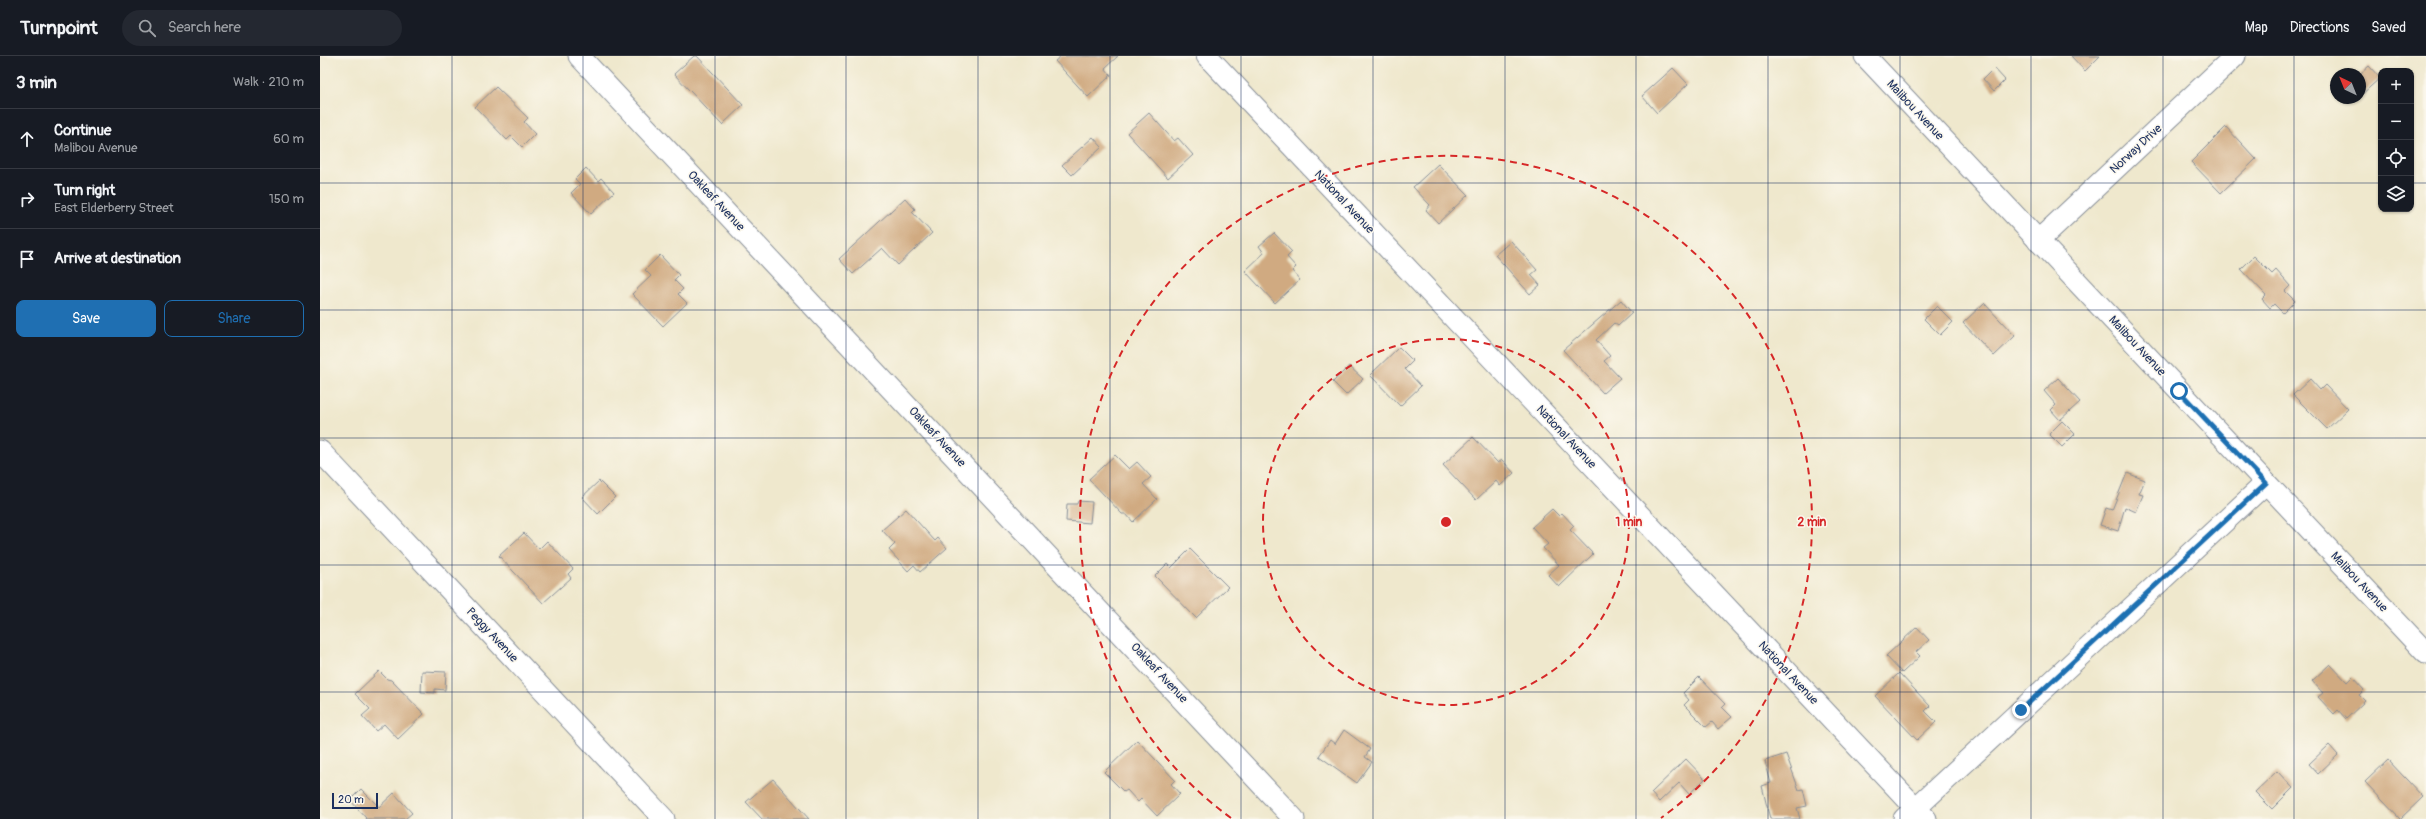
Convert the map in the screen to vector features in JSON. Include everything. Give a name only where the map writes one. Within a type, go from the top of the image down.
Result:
[{"type":"street","name":"Oakleaf Avenue","points":[[580,56],[1294,819]]},
{"type":"street","name":"National Avenue","points":[[1206,56],[1915,815]]},
{"type":"street","name":"Malibou Avenue","points":[[1865,56],[2426,653]]},
{"type":"street","name":"Norway Drive","points":[[2038,241],[2235,56]]},
{"type":"street","name":"Peggy Avenue","points":[[320,451],[664,819]]},
{"type":"street","points":[[1915,815],[2266,483]]},
{"type":"building","points":[[694,56],[697,56],[743,105],[722,125],[674,74]]},
{"type":"building","points":[[1061,56],[1118,56],[1105,68],[1111,75],[1088,97],[1055,61]]},
{"type":"building","points":[[2071,56],[2100,56],[2085,71]]},
{"type":"building","points":[[2369,66],[2378,76],[2378,80],[2366,91],[2366,69]]},
{"type":"building","points":[[1673,68],[1688,84],[1657,113],[1642,96]]},
{"type":"building","points":[[1994,68],[2005,80],[1994,91],[1983,79]]},
{"type":"building","points":[[496,87],[528,118],[524,122],[535,134],[522,147],[511,136],[507,140],[475,107]]},
{"type":"building","points":[[1149,113],[1174,141],[1178,138],[1193,155],[1168,178],[1127,133]]},
{"type":"building","points":[[2226,127],[2256,159],[2221,193],[2191,162]]},
{"type":"building","points":[[1093,137],[1102,147],[1072,175],[1062,165]]},
{"type":"building","points":[[1438,164],[1468,195],[1438,223],[1426,210],[1430,205],[1413,187]]},
{"type":"building","points":[[586,168],[598,181],[601,178],[614,192],[591,214],[571,193],[580,184],[575,179]]},
{"type":"building","points":[[905,198],[915,209],[912,212],[932,233],[898,265],[882,248],[853,274],[839,259]]},
{"type":"building","points":[[1274,233],[1292,252],[1287,257],[1296,267],[1292,271],[1300,280],[1275,303],[1245,271],[1264,253],[1259,246]]},
{"type":"building","points":[[1511,241],[1537,270],[1531,275],[1540,285],[1530,294],[1495,255]]},
{"type":"building","points":[[660,255],[679,275],[674,280],[683,289],[678,294],[687,303],[663,326],[632,294],[651,276],[645,270]]},
{"type":"building","points":[[2254,256],[2272,274],[2276,270],[2290,286],[2285,291],[2295,301],[2283,313],[2274,304],[2270,308],[2262,299],[2266,295],[2241,269]]},
{"type":"building","points":[[1621,300],[1632,313],[1618,326],[1614,323],[1596,340],[1610,356],[1604,361],[1620,378],[1603,393],[1563,350]]},
{"type":"building","points":[[1984,303],[2015,336],[1994,356],[1963,323]]},
{"type":"building","points":[[1937,306],[1953,322],[1940,335],[1924,319]]},
{"type":"building","points":[[1399,347],[1413,361],[1405,369],[1421,386],[1400,406],[1370,375]]},
{"type":"building","points":[[1349,366],[1363,379],[1346,395],[1333,382]]},
{"type":"building","points":[[2058,378],[2080,402],[2060,420],[2051,410],[2056,405],[2044,391]]},
{"type":"building","points":[[2310,379],[2320,390],[2325,385],[2348,409],[2327,429],[2293,395]]},
{"type":"building","points":[[2062,421],[2075,434],[2062,447],[2049,434]]},
{"type":"building","points":[[1473,437],[1498,463],[1502,460],[1514,473],[1500,486],[1496,481],[1476,500],[1443,465]]},
{"type":"building","points":[[1115,455],[1129,469],[1137,462],[1151,477],[1143,484],[1157,499],[1133,522],[1126,514],[1122,514],[1089,479]]},
{"type":"building","points":[[2127,473],[2145,480],[2139,494],[2143,495],[2136,512],[2125,507],[2118,531],[2100,525],[2106,508],[2112,510]]},
{"type":"building","points":[[599,481],[615,497],[598,514],[582,497]]},
{"type":"building","points":[[1078,501],[1092,502],[1090,523],[1066,521],[1067,504],[1077,504]]},
{"type":"building","points":[[906,509],[935,541],[938,538],[947,548],[920,572],[914,565],[908,571],[889,550],[895,544],[882,530]]},
{"type":"building","points":[[1552,509],[1559,516],[1562,513],[1574,526],[1570,530],[1593,554],[1559,587],[1548,575],[1559,565],[1543,548],[1548,544],[1532,527]]},
{"type":"building","points":[[524,533],[539,549],[547,541],[573,569],[568,574],[571,578],[543,603],[499,556]]},
{"type":"building","points":[[1190,549],[1228,587],[1196,618],[1155,576],[1167,564],[1171,568]]},
{"type":"building","points":[[1917,627],[1929,640],[1916,652],[1920,656],[1902,673],[1886,656]]},
{"type":"building","points":[[2330,664],[2347,682],[2352,677],[2364,690],[2359,695],[2365,701],[2346,719],[2338,710],[2334,714],[2318,697],[2323,693],[2312,681]]},
{"type":"building","points":[[379,671],[387,679],[391,680],[424,714],[398,739],[384,724],[376,731],[362,716],[370,709],[355,694]]},
{"type":"building","points":[[422,671],[446,672],[445,690],[435,689],[435,693],[421,692]]},
{"type":"building","points":[[1899,673],[1930,706],[1925,711],[1936,722],[1917,740],[1875,696]]},
{"type":"building","points":[[1699,677],[1725,704],[1722,707],[1732,717],[1718,729],[1712,722],[1706,727],[1684,705],[1689,700],[1683,693]]},
{"type":"building","points":[[1344,730],[1370,749],[1365,757],[1372,762],[1357,783],[1319,756],[1330,740],[1335,744]]},
{"type":"building","points":[[1137,740],[1175,780],[1171,784],[1180,794],[1157,816],[1141,799],[1138,802],[1127,790],[1124,792],[1104,772]]},
{"type":"building","points":[[2329,745],[2338,755],[2318,774],[2309,764]]},
{"type":"building","points":[[1786,754],[1799,790],[1803,789],[1807,806],[1797,808],[1800,819],[1770,819],[1762,786],[1771,783],[1765,761]]},
{"type":"building","points":[[1686,759],[1705,779],[1689,794],[1679,783],[1659,802],[1651,793]]},
{"type":"building","points":[[2388,760],[2423,797],[2400,819],[2365,782]]},
{"type":"building","points":[[2277,771],[2293,788],[2272,809],[2255,792]]},
{"type":"building","points":[[773,779],[809,819],[762,819],[746,802]]},
{"type":"building","points":[[361,789],[379,807],[394,793],[412,813],[405,819],[365,819],[366,818],[350,800]]},
{"type":"route","points":[[2021,710],[2266,483],[2179,391]]}]
